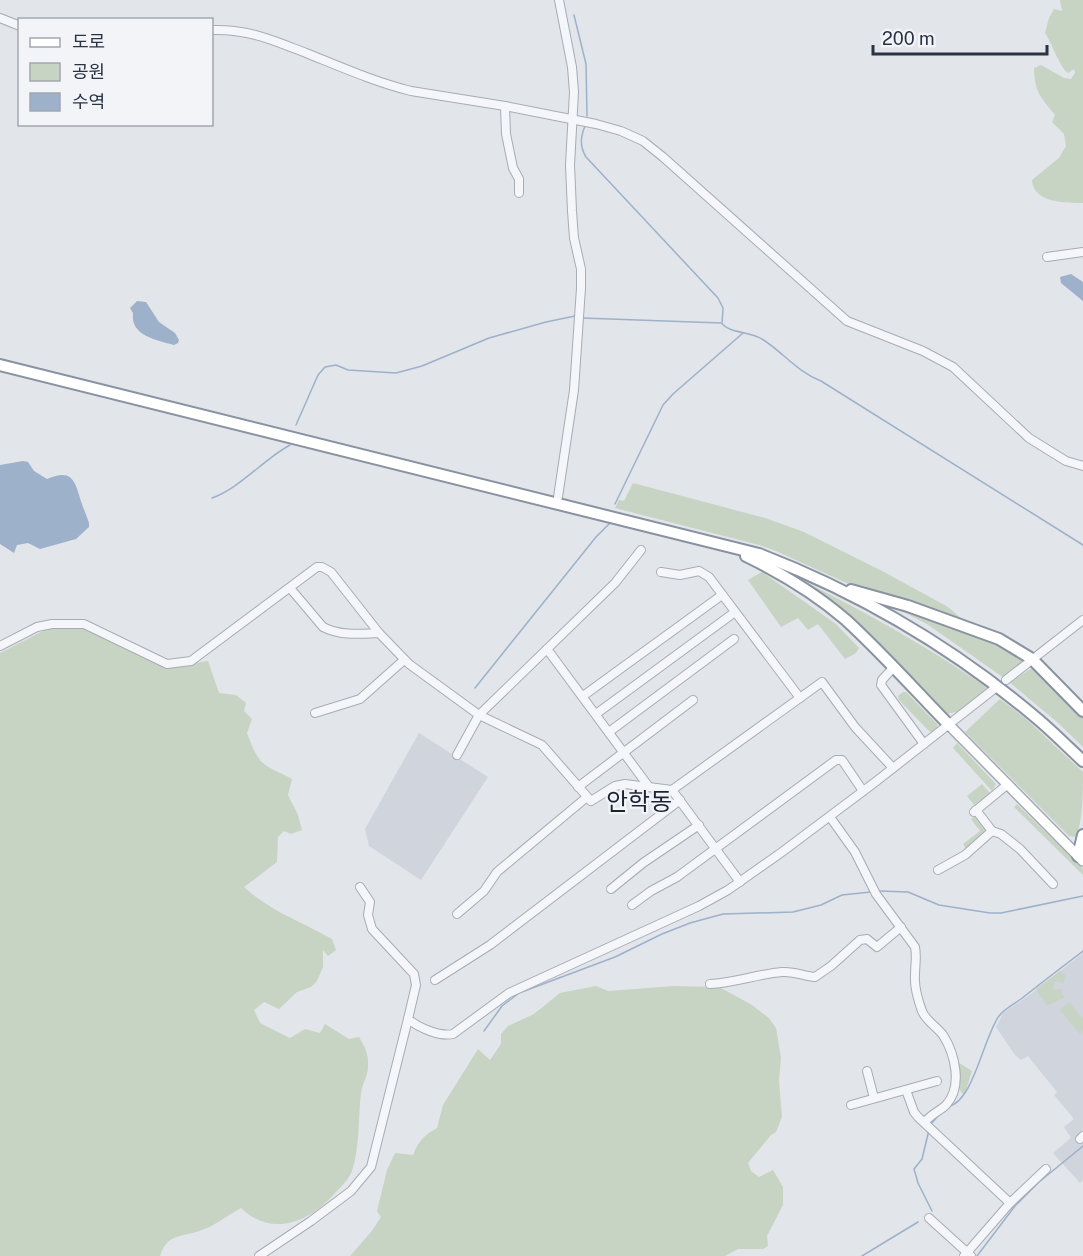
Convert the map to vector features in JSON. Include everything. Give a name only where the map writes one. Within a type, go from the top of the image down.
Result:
[{"type":"highway","points":[[0,359],[558,497],[790,559],[917,625],[957,650],[1043,716],[1083,753]]},
{"type":"highway","points":[[0,365],[759,554],[871,606],[954,656],[1040,721],[1083,761]]},
{"type":"highway","points":[[724,545],[778,572],[810,592],[845,620],[949,725]]},
{"type":"highway","points":[[851,590],[908,606],[999,639],[1032,659],[1083,711]]},
{"type":"highway","points":[[1080,858],[1083,835]]},
{"type":"main road","points":[[949,725],[1080,858]]},
{"type":"street","points":[[558,497],[574,390],[581,288],[581,269],[574,238],[570,165],[574,92],[572,67],[559,0]]},
{"type":"street","points":[[0,18],[18,25]]},
{"type":"street","points":[[213,30],[265,36],[389,86],[572,118],[621,130],[643,141],[847,321],[923,351],[953,367],[1029,438],[1058,456],[1083,466]]},
{"type":"street","points":[[505,106],[506,134],[513,168],[519,179],[519,193]]},
{"type":"street","points":[[1047,257],[1083,252]]},
{"type":"street","points":[[457,754],[479,716],[615,583],[641,550]]},
{"type":"street","points":[[0,646],[37,627],[52,624],[84,624],[167,664],[191,661],[316,567],[322,567],[331,572],[379,633],[404,660],[479,716],[542,746],[591,801],[615,786],[625,784],[672,790],[822,682],[855,727],[893,768]]},
{"type":"street","points":[[661,572],[680,575],[699,571],[709,578],[800,698]]},
{"type":"street","points":[[290,588],[323,627],[343,634],[379,633]]},
{"type":"street","points":[[583,696],[722,595]]},
{"type":"street","points":[[596,714],[735,612]]},
{"type":"street","points":[[1006,680],[1083,620]]},
{"type":"street","points":[[609,732],[734,639]]},
{"type":"street","points":[[547,649],[648,787]]},
{"type":"street","points":[[315,713],[360,699],[404,660]]},
{"type":"street","points":[[893,668],[881,685],[924,744]]},
{"type":"street","points":[[408,1019],[446,1036],[453,1034],[509,993],[699,906],[740,882],[830,816],[993,689]]},
{"type":"street","points":[[578,787],[693,700]]},
{"type":"street","points":[[632,905],[651,891],[677,877],[836,760],[842,760],[863,791]]},
{"type":"street","points":[[1008,784],[975,812],[992,831],[1001,834],[1020,849],[1053,884]]},
{"type":"street","points":[[672,790],[740,882]]},
{"type":"street","points":[[457,914],[483,891],[497,872],[587,797]]},
{"type":"street","points":[[435,980],[490,945],[680,800]]},
{"type":"street","points":[[830,816],[855,852],[874,892],[915,947],[917,956],[915,986],[922,1011],[949,1047],[956,1082],[954,1094],[945,1106],[929,1116],[925,1122]]},
{"type":"street","points":[[612,889],[643,863],[699,825]]},
{"type":"street","points":[[938,870],[965,855],[992,831]]},
{"type":"street","points":[[259,1256],[351,1191],[371,1167],[416,985],[414,975],[372,929],[368,915],[370,902],[360,887]]},
{"type":"street","points":[[710,984],[723,984],[768,973],[785,972],[815,976],[831,966],[860,939],[867,939],[877,947],[901,927]]},
{"type":"street","points":[[867,1071],[874,1098]]},
{"type":"street","points":[[851,1105],[938,1081]]},
{"type":"street","points":[[906,1090],[914,1112],[1010,1203]]},
{"type":"street","points":[[929,1218],[968,1255],[1010,1203],[1046,1169]]},
{"type":"shaded area","points":[[419,733],[488,777],[421,880],[369,846],[365,829]]},
{"type":"shaded area","points":[[1083,953],[1083,1180],[1080,1183],[1053,1153],[1071,1138],[1064,1127],[1074,1119],[1054,1095],[1057,1092],[1028,1056],[1021,1060],[1015,1055],[996,1027],[1003,1013]]},
{"type":"green space","points":[[1060,0],[1083,0],[1083,203],[1060,202],[1044,197],[1034,188],[1032,180],[1059,158],[1066,146],[1064,134],[1052,122],[1055,115],[1037,90],[1034,68],[1041,65],[1064,78],[1071,79],[1075,73],[1074,69],[1068,73],[1065,70],[1045,33],[1054,9],[1062,11]]},
{"type":"green space","points":[[633,483],[765,518],[804,532],[948,607],[970,626],[851,585],[759,545],[615,508],[619,500],[624,501]]},
{"type":"green space","points":[[780,569],[886,625],[987,688],[960,711],[947,714],[869,636],[815,589]]},
{"type":"green space","points":[[762,572],[836,624],[859,648],[856,653],[845,659],[818,624],[808,630],[798,618],[781,627],[748,580]]},
{"type":"green space","points":[[882,601],[995,641],[1025,660],[1004,678],[927,624]]},
{"type":"green space","points":[[49,628],[86,629],[166,667],[208,661],[219,693],[236,695],[246,703],[244,711],[252,719],[247,733],[251,744],[263,763],[292,779],[288,795],[298,815],[302,830],[291,834],[284,831],[278,837],[277,862],[244,887],[275,910],[332,939],[336,950],[328,956],[323,950],[323,967],[317,981],[311,987],[297,992],[279,1009],[264,1002],[254,1010],[260,1023],[290,1038],[305,1029],[320,1033],[325,1024],[349,1039],[359,1037],[368,1059],[368,1070],[361,1093],[355,1162],[345,1183],[325,1203],[302,1218],[290,1223],[278,1224],[253,1217],[241,1208],[207,1228],[172,1239],[163,1248],[160,1256],[0,1256],[0,653]]},
{"type":"green space","points":[[1032,668],[1083,717],[1083,747],[1008,681]]},
{"type":"green space","points":[[906,692],[937,724],[938,728],[933,733],[899,700],[898,696]]},
{"type":"green space","points":[[1000,699],[1024,717],[1083,772],[1081,816],[1075,837],[1069,836],[965,732]]},
{"type":"green space","points":[[957,743],[996,784],[992,791],[953,748]]},
{"type":"green space","points":[[982,784],[990,793],[974,805],[967,796]]},
{"type":"green space","points":[[1017,804],[1083,869],[1083,875],[1014,807]]},
{"type":"green space","points":[[975,816],[988,833],[966,849],[963,844],[980,831],[971,819]]},
{"type":"green space","points":[[1060,971],[1066,976],[1063,983],[1054,981],[1053,990],[1062,989],[1065,997],[1046,1005],[1036,989]]},
{"type":"green space","points":[[596,986],[608,991],[674,986],[719,987],[752,1005],[769,1018],[776,1028],[781,1058],[779,1081],[782,1117],[776,1132],[748,1163],[751,1171],[759,1177],[773,1170],[783,1187],[783,1205],[767,1236],[768,1246],[763,1249],[738,1249],[725,1256],[350,1256],[381,1217],[377,1211],[387,1170],[395,1153],[413,1155],[422,1139],[437,1128],[443,1105],[478,1049],[490,1060],[501,1044],[501,1034],[508,1026],[534,1014],[560,993]]},
{"type":"green space","points":[[1069,1002],[1083,1019],[1083,1031],[1080,1034],[1060,1010]]},
{"type":"green space","points":[[956,1061],[972,1071],[964,1096],[960,1090]]},
{"type":"water","points":[[1071,274],[1083,282],[1083,301],[1061,283],[1060,277]]},
{"type":"water","points":[[137,301],[146,302],[159,322],[175,333],[179,340],[178,343],[174,345],[160,341],[140,332],[133,321],[130,308]]},
{"type":"water","points":[[28,462],[34,471],[47,479],[63,475],[72,479],[89,523],[89,527],[76,539],[40,549],[28,543],[17,545],[14,553],[0,544],[0,465]]},
{"type":"waterway","points":[[574,15],[586,64],[587,116]]},
{"type":"waterway","points":[[585,126],[581,142],[586,157],[718,298],[723,308],[722,324],[762,339],[812,377],[1083,545]]},
{"type":"waterway","points":[[296,425],[318,375],[325,367],[336,365],[348,370],[396,373],[422,366],[489,338],[575,316]]},
{"type":"waterway","points":[[582,318],[721,323]]},
{"type":"waterway","points":[[615,504],[663,405],[743,333]]},
{"type":"waterway","points":[[212,498],[242,481],[290,445]]},
{"type":"waterway","points":[[475,688],[596,537],[609,524]]},
{"type":"waterway","points":[[879,891],[908,892],[939,905],[990,913],[1001,913],[1083,896]]},
{"type":"waterway","points":[[484,1031],[502,1006],[519,993],[615,957],[690,923],[723,914],[793,912],[821,905],[842,895],[871,892]]},
{"type":"waterway","points":[[949,1106],[957,1102],[965,1093],[1001,1013],[1083,951]]},
{"type":"waterway","points":[[930,1125],[939,1115]]},
{"type":"waterway","points":[[929,1130],[922,1159],[914,1169],[918,1183],[932,1211]]},
{"type":"waterway","points":[[977,1256],[1015,1206],[1039,1182],[1083,1146]]},
{"type":"waterway","points":[[862,1256],[918,1222]]},
{"type":"district","name":"안학동","points":[[639,801]]}]
